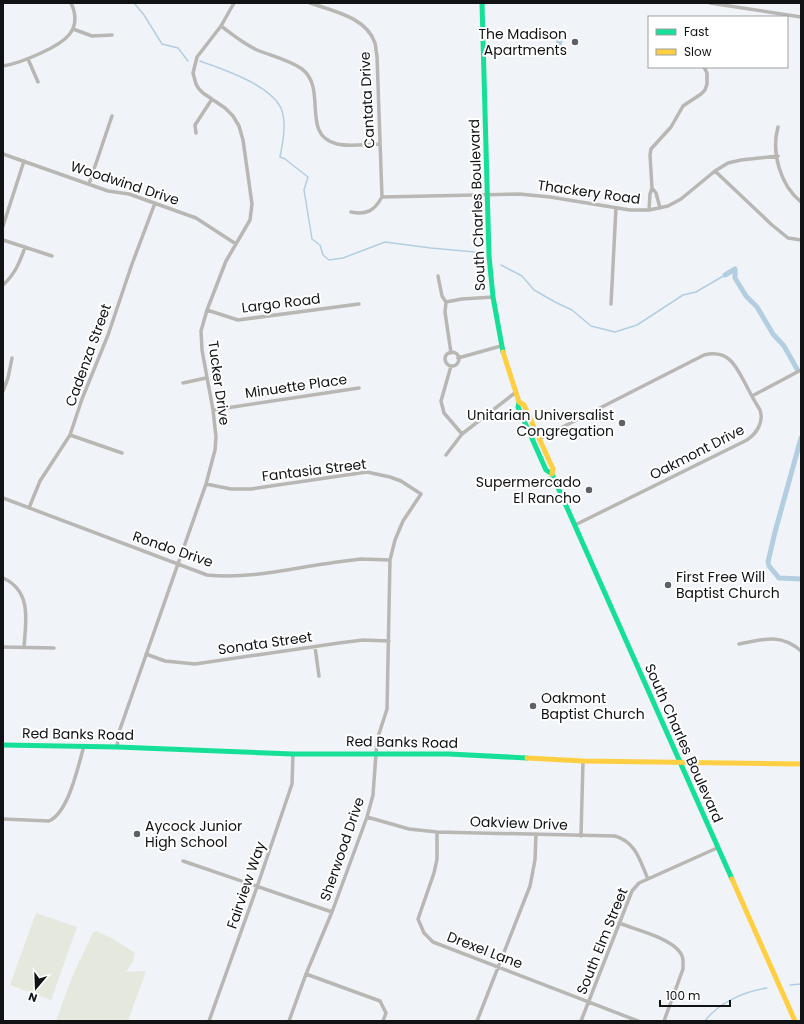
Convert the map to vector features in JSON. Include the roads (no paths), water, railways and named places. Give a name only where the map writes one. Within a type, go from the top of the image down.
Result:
[{"type":"main road","name":"South Charles Boulevard","points":[[482,3],[488,195],[488,256],[492,297],[502,346],[519,402],[519,410],[546,470],[552,474]]},
{"type":"main road","name":"South Charles Boulevard","points":[[519,402],[524,405],[553,469],[552,474],[795,1021]]},
{"type":"main road","points":[[519,410],[524,412],[536,439],[539,439]]},
{"type":"main road","points":[[537,451],[540,451],[547,464],[551,466]]},
{"type":"main road","name":"Red Banks Road","points":[[3,744],[294,754],[449,754],[583,761],[801,764]]},
{"type":"street","points":[[3,66],[15,64],[28,59],[59,45],[68,37],[73,29],[74,15],[70,3]]},
{"type":"street","name":"Tucker Drive","points":[[117,747],[119,732],[177,563],[206,484],[215,450],[216,437],[213,410],[206,378],[201,331],[207,310],[226,261],[248,226],[252,214],[252,204],[244,145],[239,126],[233,116],[225,108],[203,93],[196,84],[193,73],[197,58],[201,51],[221,26],[234,3]]},
{"type":"street","name":"Cantata Drive","points":[[310,3],[354,19],[367,30],[375,44],[377,56],[382,197]]},
{"type":"street","points":[[710,3],[801,17]]},
{"type":"street","points":[[221,26],[234,37],[251,47],[304,70],[312,82],[314,89],[316,125],[324,137],[331,142],[339,144],[380,144]]},
{"type":"street","points":[[73,29],[83,34],[92,36],[112,35]]},
{"type":"street","points":[[28,59],[38,82]]},
{"type":"street","points":[[649,210],[652,188],[651,149],[671,127],[683,106],[702,94],[705,90],[707,84],[707,73],[704,68]]},
{"type":"street","points":[[196,133],[195,125],[212,99]]},
{"type":"street","points":[[89,184],[112,116]]},
{"type":"street","points":[[778,127],[776,137],[782,177],[792,194],[801,202]]},
{"type":"street","name":"Woodwind Drive","points":[[3,154],[108,191],[129,194],[196,218],[236,244]]},
{"type":"street","name":"Thackery Road","points":[[382,197],[538,195],[630,210],[649,210],[674,203],[688,194],[715,171],[728,164],[741,160],[778,156]]},
{"type":"street","points":[[3,226],[24,161]]},
{"type":"street","points":[[715,171],[772,225],[788,238],[801,240]]},
{"type":"street","points":[[652,188],[656,193],[660,208]]},
{"type":"street","points":[[351,212],[361,214],[374,209],[382,197]]},
{"type":"street","name":"Cadenza Street","points":[[29,508],[40,481],[70,435],[82,399],[108,335],[132,264],[155,203]]},
{"type":"street","points":[[611,304],[616,208]]},
{"type":"street","points":[[3,240],[52,256]]},
{"type":"street","points":[[3,285],[11,278],[18,268],[25,247]]},
{"type":"street","points":[[438,276],[442,296],[446,302],[445,312],[451,353]]},
{"type":"street","points":[[446,302],[462,299],[492,297]]},
{"type":"street","name":"Largo Road","points":[[207,310],[238,320],[359,304]]},
{"type":"street","points":[[458,358],[502,346]]},
{"type":"street","points":[[451,353],[455,354],[458,358]]},
{"type":"street","points":[[451,353],[447,354],[445,358],[446,362],[451,366]]},
{"type":"street","name":"Oakmont Drive","points":[[539,439],[704,355],[712,353],[721,354],[728,357],[736,366],[761,415],[760,423],[754,435],[747,440],[575,525]]},
{"type":"street","points":[[3,391],[8,378],[12,358]]},
{"type":"street","points":[[451,366],[457,364],[458,358]]},
{"type":"street","points":[[451,366],[441,402],[444,413],[462,434]]},
{"type":"street","points":[[752,396],[801,370]]},
{"type":"street","points":[[183,383],[206,378]]},
{"type":"street","name":"Minuette Place","points":[[213,410],[359,388]]},
{"type":"street","points":[[446,454],[462,434],[516,392]]},
{"type":"street","points":[[70,435],[122,454]]},
{"type":"street","name":"Fantasia Street","points":[[206,484],[231,489],[251,489],[367,472],[390,477],[400,481],[421,494]]},
{"type":"street","name":"Sherwood Drive","points":[[289,1021],[306,974],[332,912],[367,817],[373,795],[377,740],[387,710],[390,560],[395,540],[403,520],[421,494]]},
{"type":"street","name":"Rondo Drive","points":[[3,498],[208,575],[225,577],[243,576],[345,561],[390,560]]},
{"type":"street","points":[[3,578],[17,588],[24,601],[26,610],[24,647]]},
{"type":"street","points":[[739,644],[773,638],[792,643],[801,650]]},
{"type":"street","name":"Sonata Street","points":[[146,654],[170,662],[195,664],[363,640],[389,641]]},
{"type":"street","points":[[3,647],[54,648]]},
{"type":"street","points":[[315,647],[319,676]]},
{"type":"street","points":[[3,820],[49,821],[53,819],[58,814],[67,799],[84,746]]},
{"type":"street","name":"Fairview Way","points":[[209,1021],[292,784],[294,754]]},
{"type":"street","points":[[581,836],[583,761]]},
{"type":"street","name":"Oakview Drive","points":[[367,817],[409,829],[437,832],[615,836],[629,842],[637,854],[648,879]]},
{"type":"street","name":"Drexel Lane","points":[[437,832],[437,859],[434,873],[418,919],[424,933],[433,942],[638,1021]]},
{"type":"street","points":[[477,1021],[530,886],[536,834]]},
{"type":"street","name":"South Elm Street","points":[[581,1021],[632,891],[639,883],[717,848]]},
{"type":"street","points":[[183,861],[332,912]]},
{"type":"street","points":[[619,923],[665,940],[680,952],[684,960],[683,969],[664,1021]]},
{"type":"street","points":[[306,974],[380,1001],[386,1013],[384,1021]]},
{"type":"water","points":[[560,34],[563,37],[561,51],[558,53],[555,50],[557,36]]},
{"type":"waterway","points":[[134,3],[144,15],[162,44],[178,48],[188,61]]},
{"type":"waterway","points":[[200,61],[233,73],[257,85],[267,92],[281,108],[284,126],[280,157],[285,159],[308,177],[304,190],[312,239],[320,245],[323,255],[329,260],[343,258],[385,242],[475,252]]},
{"type":"waterway","points":[[501,265],[522,276],[534,290],[572,310],[591,326],[615,332],[637,325],[683,295],[696,292],[725,275]]},
{"type":"waterway","points":[[725,275],[735,269],[735,278],[746,296],[757,307],[773,334],[784,346],[797,369]]},
{"type":"waterway","points":[[801,438],[768,562],[769,566],[779,578],[801,579]]},
{"type":"waterway","points":[[790,985],[801,984]]},
{"type":"waterway","points":[[705,1021],[725,1003],[741,995],[767,988]]},
{"type":"place","name":"The Madison Apartments","points":[[575,42]]},
{"type":"place","name":"Unitarian Universalist Congregation","points":[[622,423]]},
{"type":"place","name":"Supermercado El Rancho","points":[[589,490]]},
{"type":"place","name":"First Free Will Baptist Church","points":[[668,585]]},
{"type":"place","name":"Oakmont Baptist Church","points":[[533,706]]},
{"type":"place","name":"Aycock Junior High School","points":[[137,834]]}]
